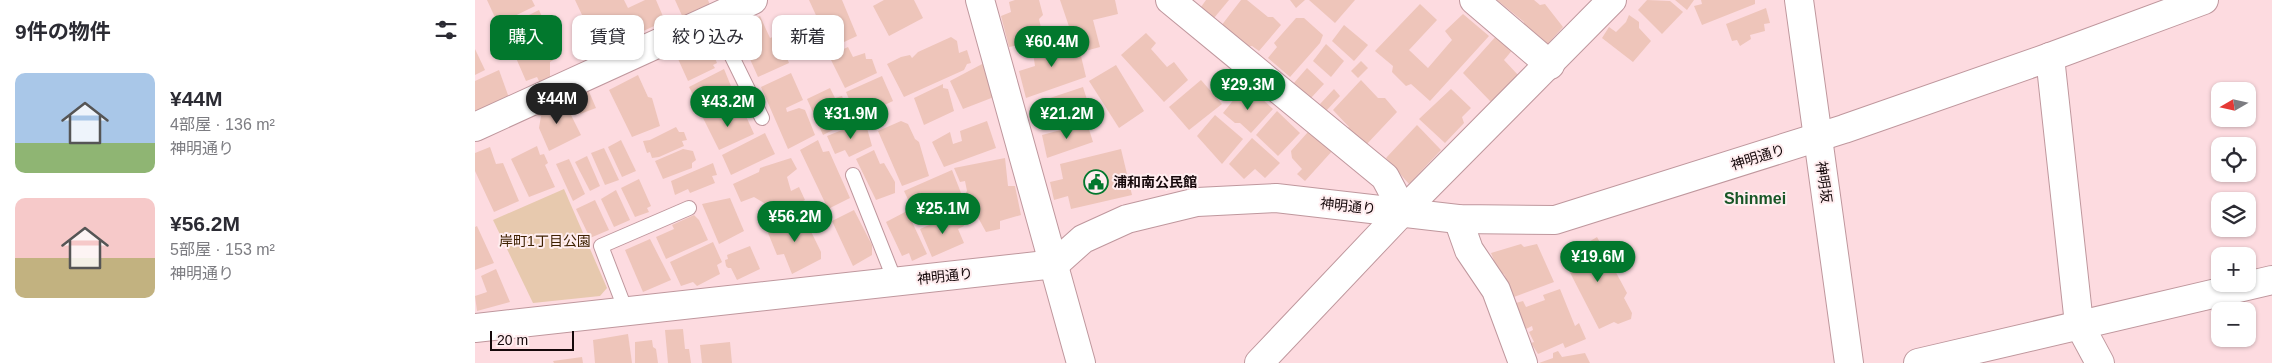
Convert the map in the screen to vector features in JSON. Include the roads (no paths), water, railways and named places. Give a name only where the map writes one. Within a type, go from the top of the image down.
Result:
[{"type":"street","points":[[720,15],[753,0]]},
{"type":"street","points":[[980,0],[1081,363]]},
{"type":"street","points":[[1170,0],[1385,177],[1403,212]]},
{"type":"street","points":[[1474,0],[1550,65]]},
{"type":"street","points":[[1259,363],[1403,212],[1612,0]]},
{"type":"street","name":"神明坂","points":[[1799,0],[1849,363]]},
{"type":"street","name":"神明通り","points":[[475,328],[1055,264],[1083,239],[1127,219],[1197,202],[1276,198],[1459,219],[1555,220],[1818,137],[2051,57],[2204,0]]},
{"type":"street","points":[[475,127],[654,45]]},
{"type":"street","points":[[2051,57],[2079,324],[2100,363]]},
{"type":"street","points":[[1459,219],[1469,250],[1496,290],[1523,363]]},
{"type":"street","points":[[1918,363],[2272,280]]},
{"type":"lane","points":[[733,60],[761,118]]},
{"type":"lane","points":[[853,175],[895,282]]},
{"type":"lane","points":[[626,311],[601,246],[689,208]]},
{"type":"place","name":"浦和南公民館","points":[[1096,182]]},
{"type":"district","name":"Shinmei","points":[[1755,198]]},
{"type":"park label","name":"岸町1丁目公園","points":[[545,241]]}]
